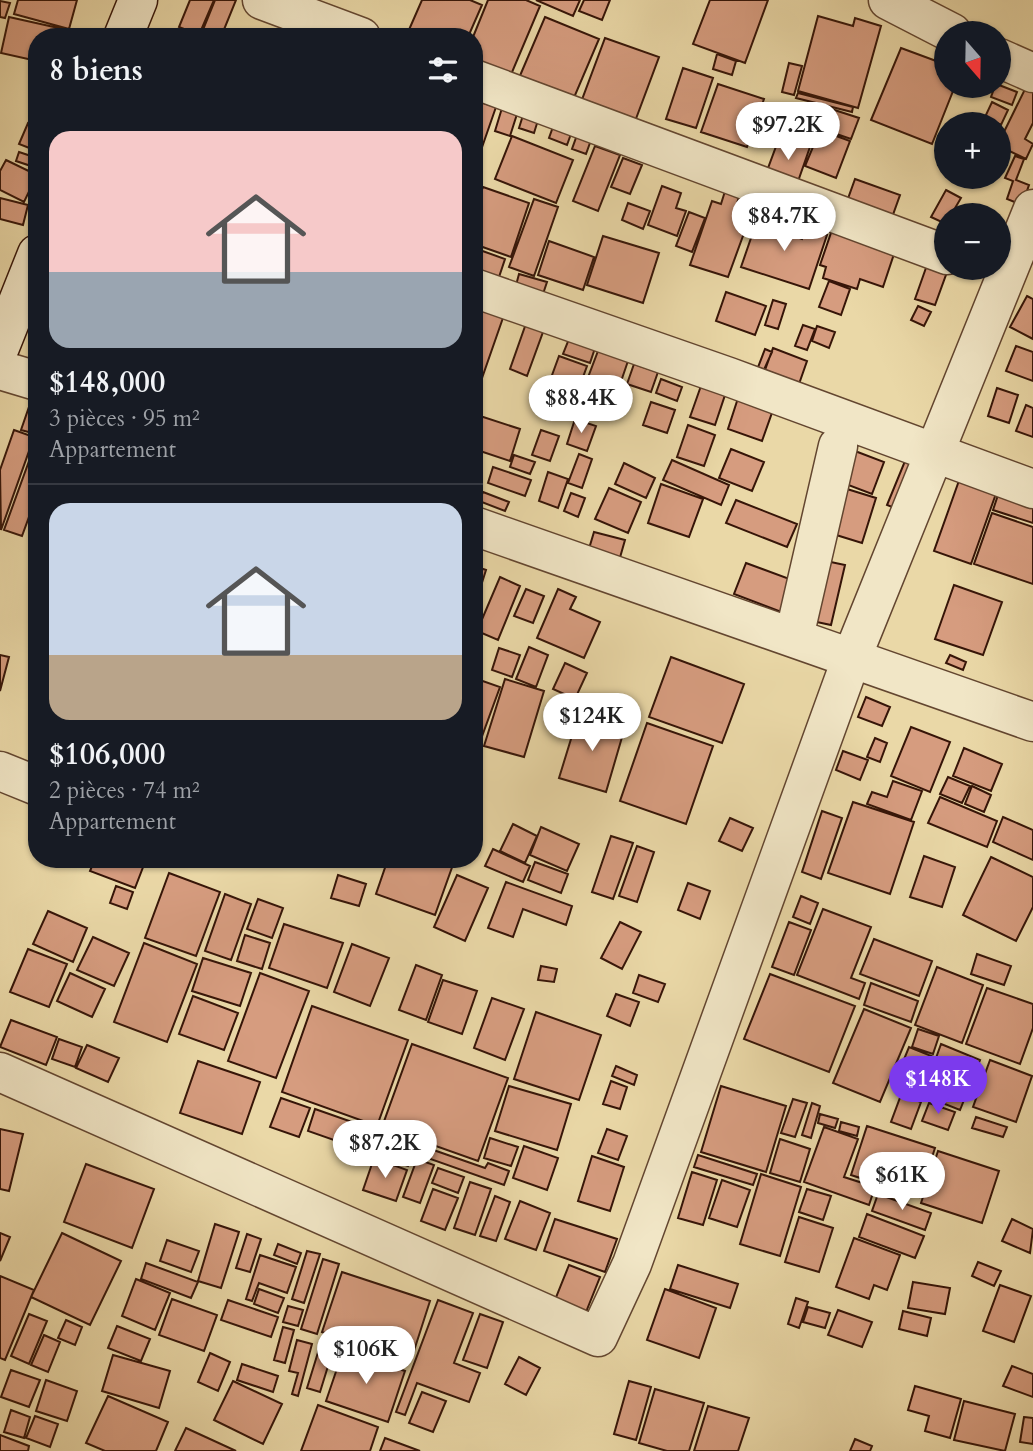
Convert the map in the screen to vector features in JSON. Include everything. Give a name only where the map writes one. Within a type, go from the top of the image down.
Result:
[{"type":"street","points":[[127,28],[138,0]]},
{"type":"street","points":[[262,0],[337,28]]},
{"type":"street","points":[[888,0],[934,24]]},
{"type":"street","points":[[1012,64],[1033,73]]},
{"type":"street","points":[[483,82],[934,250]]},
{"type":"street","points":[[1011,242],[1033,209]]},
{"type":"street","points":[[0,347],[28,277]]},
{"type":"street","points":[[0,1072],[598,1337],[632,1264],[852,657],[933,452],[988,280]]},
{"type":"street","points":[[483,291],[729,377],[1033,489]]},
{"type":"street","points":[[0,370],[28,378]]},
{"type":"street","points":[[794,636],[838,446]]},
{"type":"street","points":[[483,529],[1033,722]]},
{"type":"street","points":[[0,771],[28,782]]},
{"type":"building","points":[[18,0],[77,0],[69,28],[14,14]]},
{"type":"building","points":[[190,0],[214,0],[202,28],[179,27]]},
{"type":"building","points":[[215,0],[236,0],[225,28],[204,28]]},
{"type":"building","points":[[422,0],[470,0],[482,5],[472,28],[410,28]]},
{"type":"building","points":[[488,0],[526,0],[540,6],[510,77],[483,66],[483,28],[477,28]]},
{"type":"building","points":[[536,0],[580,0],[573,16]]},
{"type":"building","points":[[584,0],[610,0],[602,20],[579,11]]},
{"type":"building","points":[[710,0],[768,0],[745,63],[693,44]]},
{"type":"building","points":[[0,1],[10,3],[5,18],[0,17]]},
{"type":"building","points":[[818,16],[853,26],[855,18],[881,26],[858,108],[798,91]]},
{"type":"building","points":[[9,17],[58,28],[28,28],[28,59],[1,53]]},
{"type":"building","points":[[545,17],[599,39],[573,100],[519,78]]},
{"type":"building","points":[[605,38],[659,57],[634,124],[580,105]]},
{"type":"building","points":[[901,48],[934,60],[934,98],[950,98],[945,112],[934,112],[932,144],[871,120]]},
{"type":"building","points":[[717,54],[736,61],[732,75],[713,69]]},
{"type":"building","points":[[789,63],[802,66],[794,95],[782,92]]},
{"type":"building","points":[[683,68],[713,78],[696,128],[666,119]]},
{"type":"building","points":[[1029,81],[1033,83],[1033,123],[1025,139],[1033,144],[1026,159],[1011,152],[1011,118]]},
{"type":"building","points":[[718,84],[764,99],[747,147],[701,132]]},
{"type":"building","points":[[1012,90],[1017,92],[1012,105],[994,98],[1012,98]]},
{"type":"building","points":[[798,93],[853,107],[852,112],[796,98]]},
{"type":"building","points":[[992,102],[1008,110],[1007,112],[987,112]]},
{"type":"building","points":[[483,103],[496,107],[483,144]]},
{"type":"building","points":[[819,105],[859,118],[851,139],[813,126]]},
{"type":"building","points":[[502,108],[517,114],[510,136],[495,131]]},
{"type":"building","points":[[524,112],[539,117],[534,133],[519,128]]},
{"type":"building","points":[[28,123],[28,148],[19,144]]},
{"type":"building","points":[[554,124],[572,131],[567,145],[549,138]]},
{"type":"building","points":[[807,124],[818,129],[812,144],[801,139]]},
{"type":"building","points":[[820,130],[850,141],[836,178],[805,166]]},
{"type":"building","points":[[781,133],[811,144],[795,190],[764,179]]},
{"type":"building","points":[[577,135],[591,140],[586,154],[572,149]]},
{"type":"building","points":[[512,136],[573,160],[556,203],[495,179]]},
{"type":"building","points":[[595,146],[620,155],[598,211],[573,201]]},
{"type":"building","points":[[19,152],[28,155],[28,165],[16,161]]},
{"type":"building","points":[[1015,156],[1024,159],[1016,180],[1029,185],[1022,205],[1007,199],[1013,181],[1011,165]]},
{"type":"building","points":[[623,158],[642,165],[630,194],[611,187]]},
{"type":"building","points":[[6,160],[28,171],[28,194],[24,202],[0,190],[0,171]]},
{"type":"building","points":[[855,179],[900,195],[890,223],[845,207]]},
{"type":"building","points":[[662,186],[681,193],[676,208],[686,211],[677,236],[648,225]]},
{"type":"building","points":[[483,187],[529,203],[511,257],[483,247]]},
{"type":"building","points":[[726,188],[740,194],[735,209],[751,214],[728,277],[690,265],[712,201],[721,204]]},
{"type":"building","points":[[946,190],[961,198],[958,203],[939,203]]},
{"type":"building","points":[[0,198],[28,205],[23,225],[0,219]]},
{"type":"building","points":[[534,199],[558,207],[534,276],[509,267]]},
{"type":"building","points":[[628,203],[650,211],[643,229],[622,220]]},
{"type":"building","points":[[689,212],[705,218],[692,252],[676,246]]},
{"type":"building","points":[[760,212],[778,219],[774,229],[802,239],[806,228],[827,235],[809,289],[741,267]]},
{"type":"building","points":[[833,227],[896,248],[883,287],[860,279],[857,289],[823,278],[826,267],[820,265]]},
{"type":"building","points":[[603,236],[659,253],[643,303],[587,285]]},
{"type":"building","points":[[549,241],[594,257],[583,290],[538,275]]},
{"type":"building","points":[[483,251],[505,259],[497,283],[483,278]]},
{"type":"building","points":[[927,265],[934,267],[934,280],[944,280],[935,305],[915,299]]},
{"type":"building","points":[[519,274],[547,282],[542,297],[515,289]]},
{"type":"building","points":[[829,281],[850,289],[841,315],[819,307]]},
{"type":"building","points":[[726,292],[766,306],[755,335],[716,321]]},
{"type":"building","points":[[1027,296],[1033,299],[1033,339],[1010,327]]},
{"type":"building","points":[[773,300],[786,304],[778,329],[765,325]]},
{"type":"building","points":[[918,306],[931,312],[924,326],[911,320]]},
{"type":"building","points":[[483,308],[504,315],[483,375]]},
{"type":"building","points":[[529,315],[547,321],[527,376],[510,369]]},
{"type":"building","points":[[803,325],[815,329],[807,350],[795,346]]},
{"type":"building","points":[[817,326],[835,332],[829,348],[812,341]]},
{"type":"building","points":[[569,339],[595,348],[590,363],[563,354]]},
{"type":"building","points":[[1016,346],[1033,352],[1033,381],[1006,371]]},
{"type":"building","points":[[773,348],[807,361],[799,384],[765,370]]},
{"type":"building","points":[[765,349],[772,352],[763,372],[757,370]]},
{"type":"building","points":[[598,351],[628,361],[615,399],[584,388]]},
{"type":"building","points":[[559,356],[587,366],[575,399],[547,389]]},
{"type":"building","points":[[634,364],[658,372],[651,392],[627,384]]},
{"type":"building","points":[[661,379],[682,387],[677,401],[656,393]]},
{"type":"building","points":[[702,383],[726,392],[715,425],[690,417]]},
{"type":"building","points":[[997,388],[1018,395],[1009,423],[988,416]]},
{"type":"building","points":[[583,392],[602,399],[595,418],[568,408],[571,400],[579,402]]},
{"type":"building","points":[[739,395],[774,407],[762,441],[728,429]]},
{"type":"building","points":[[651,402],[675,410],[667,433],[643,425]]},
{"type":"building","points":[[1026,405],[1033,408],[1033,437],[1016,431]]},
{"type":"building","points":[[28,410],[28,432],[21,430]]},
{"type":"building","points":[[483,417],[520,429],[510,461],[483,452]]},
{"type":"building","points":[[575,419],[596,426],[587,451],[567,444]]},
{"type":"building","points":[[688,425],[715,435],[704,466],[677,457]]},
{"type":"building","points":[[14,430],[28,435],[28,454],[1,530],[0,470]]},
{"type":"building","points":[[541,430],[559,436],[550,461],[532,455]]},
{"type":"building","points":[[731,449],[764,462],[752,491],[719,478]]},
{"type":"building","points":[[855,451],[884,462],[872,494],[843,483]]},
{"type":"building","points":[[579,454],[592,459],[582,488],[568,483]]},
{"type":"building","points":[[514,455],[535,462],[530,474],[510,467]]},
{"type":"building","points":[[672,460],[729,485],[721,505],[663,480]]},
{"type":"building","points":[[905,461],[923,468],[905,512],[887,505]]},
{"type":"building","points":[[624,463],[655,478],[646,498],[615,484]]},
{"type":"building","points":[[28,464],[28,520],[22,536],[4,530]]},
{"type":"building","points":[[493,467],[531,480],[525,496],[488,483]]},
{"type":"building","points":[[548,472],[568,479],[558,508],[539,501]]},
{"type":"building","points":[[961,475],[998,488],[971,564],[934,551]]},
{"type":"building","points":[[661,484],[703,499],[689,537],[648,523]]},
{"type":"building","points":[[609,488],[641,502],[628,533],[595,519]]},
{"type":"building","points":[[847,489],[876,498],[862,543],[833,534]]},
{"type":"building","points":[[1000,489],[1033,500],[1033,523],[993,510]]},
{"type":"building","points":[[483,492],[509,502],[505,511],[483,503]]},
{"type":"building","points":[[571,493],[585,498],[578,517],[564,511]]},
{"type":"building","points":[[736,500],[797,524],[787,547],[726,523]]},
{"type":"building","points":[[992,513],[1033,527],[1033,584],[974,564]]},
{"type":"building","points":[[594,532],[625,540],[619,561],[588,552]]},
{"type":"building","points":[[826,561],[845,565],[831,625],[812,621]]},
{"type":"building","points":[[746,563],[795,581],[784,613],[734,594]]},
{"type":"building","points":[[500,577],[520,586],[498,640],[483,634],[483,617]]},
{"type":"building","points":[[954,585],[1002,602],[983,655],[935,639]]},
{"type":"building","points":[[526,589],[544,596],[533,623],[514,616]]},
{"type":"building","points":[[558,589],[576,597],[570,609],[600,622],[584,658],[537,638]]},
{"type":"building","points":[[529,647],[548,655],[536,687],[516,679]]},
{"type":"building","points":[[499,648],[520,655],[512,677],[492,670]]},
{"type":"building","points":[[0,655],[9,657],[0,691]]},
{"type":"building","points":[[950,655],[966,662],[963,670],[946,663]]},
{"type":"building","points":[[671,657],[744,684],[722,743],[649,717]]},
{"type":"building","points":[[565,663],[587,673],[575,699],[553,689]]},
{"type":"building","points":[[505,679],[544,691],[524,757],[484,746]]},
{"type":"building","points":[[483,681],[500,687],[483,734]]},
{"type":"building","points":[[866,697],[890,707],[882,726],[858,717]]},
{"type":"building","points":[[579,713],[625,727],[606,792],[559,778]]},
{"type":"building","points":[[647,723],[713,746],[686,824],[620,801]]},
{"type":"building","points":[[911,727],[950,742],[930,792],[891,776]]},
{"type":"building","points":[[875,738],[887,743],[880,762],[867,757]]},
{"type":"building","points":[[964,748],[1002,764],[991,791],[953,776]]},
{"type":"building","points":[[843,751],[868,760],[860,780],[836,770]]},
{"type":"building","points":[[948,777],[970,786],[962,803],[940,794]]},
{"type":"building","points":[[893,781],[922,791],[911,820],[867,804],[872,792],[887,797]]},
{"type":"building","points":[[972,786],[991,795],[984,812],[965,804]]},
{"type":"building","points":[[940,797],[997,821],[987,847],[928,823]]},
{"type":"building","points":[[853,802],[914,822],[890,894],[828,873]]},
{"type":"building","points":[[822,811],[842,818],[821,879],[802,872]]},
{"type":"building","points":[[1003,817],[1033,830],[1033,860],[993,842]]},
{"type":"building","points":[[730,818],[753,828],[742,851],[719,841]]},
{"type":"building","points":[[513,824],[537,836],[525,863],[500,851]]},
{"type":"building","points":[[541,827],[579,844],[567,871],[530,855]]},
{"type":"building","points":[[611,836],[633,843],[613,899],[592,892]]},
{"type":"building","points":[[637,846],[654,852],[637,902],[619,896]]},
{"type":"building","points":[[493,849],[530,866],[523,882],[485,866]]},
{"type":"building","points":[[924,856],[955,867],[942,907],[910,897]]},
{"type":"building","points":[[991,857],[1033,877],[1033,907],[1016,941],[963,915]]},
{"type":"building","points":[[535,862],[568,874],[561,893],[528,880]]},
{"type":"building","points":[[91,868],[143,868],[135,888],[90,871]]},
{"type":"building","points":[[385,868],[452,868],[435,915],[376,894]]},
{"type":"building","points":[[169,873],[220,892],[196,956],[145,938]]},
{"type":"building","points":[[338,875],[366,884],[359,906],[331,898]]},
{"type":"building","points":[[457,875],[488,888],[465,941],[434,927]]},
{"type":"building","points":[[506,882],[572,906],[566,925],[523,909],[513,937],[488,928]]},
{"type":"building","points":[[688,883],[710,891],[700,919],[678,910]]},
{"type":"building","points":[[116,886],[133,892],[127,909],[110,903]]},
{"type":"building","points":[[225,894],[251,904],[231,960],[205,951]]},
{"type":"building","points":[[801,896],[818,903],[810,924],[793,917]]},
{"type":"building","points":[[258,899],[283,908],[272,938],[247,929]]},
{"type":"building","points":[[823,909],[871,927],[851,978],[865,983],[859,999],[797,975]]},
{"type":"building","points":[[48,911],[87,928],[73,962],[33,944]]},
{"type":"building","points":[[620,922],[641,932],[622,969],[601,958]]},
{"type":"building","points":[[789,922],[811,930],[794,975],[772,967]]},
{"type":"building","points":[[284,924],[343,943],[327,988],[269,968]]},
{"type":"building","points":[[245,935],[270,943],[262,969],[237,961]]},
{"type":"building","points":[[93,937],[129,953],[114,986],[77,970]]},
{"type":"building","points":[[874,939],[932,961],[919,996],[860,974]]},
{"type":"building","points":[[144,943],[197,964],[167,1042],[114,1022]]},
{"type":"building","points":[[352,944],[389,958],[370,1006],[334,992]]},
{"type":"building","points":[[28,949],[67,964],[49,1007],[10,992]]},
{"type":"building","points":[[977,954],[1011,966],[1004,985],[971,974]]},
{"type":"building","points":[[203,958],[251,973],[240,1006],[192,991]]},
{"type":"building","points":[[416,965],[442,975],[426,1020],[399,1010]]},
{"type":"building","points":[[541,966],[557,969],[554,982],[538,980]]},
{"type":"building","points":[[937,967],[983,985],[962,1043],[915,1025]]},
{"type":"building","points":[[70,973],[105,989],[92,1017],[57,1001]]},
{"type":"building","points":[[260,973],[309,991],[276,1078],[228,1061]]},
{"type":"building","points":[[770,974],[855,1006],[829,1072],[744,1039]]},
{"type":"building","points":[[639,975],[665,984],[658,1002],[633,993]]},
{"type":"building","points":[[443,980],[477,991],[462,1034],[428,1022]]},
{"type":"building","points":[[871,983],[918,1001],[911,1022],[864,1005]]},
{"type":"building","points":[[987,988],[1033,1004],[1033,1028],[1020,1064],[966,1044]]},
{"type":"building","points":[[616,994],[639,1002],[630,1026],[607,1016]]},
{"type":"building","points":[[193,996],[238,1013],[224,1050],[179,1034]]},
{"type":"building","points":[[492,998],[524,1009],[505,1060],[474,1048]]},
{"type":"building","points":[[312,1006],[408,1040],[377,1126],[282,1092]]},
{"type":"building","points":[[864,1009],[911,1028],[880,1102],[833,1083]]},
{"type":"building","points":[[536,1012],[601,1035],[579,1100],[514,1079]]},
{"type":"building","points":[[11,1020],[57,1037],[46,1065],[0,1047]]},
{"type":"building","points":[[918,1029],[939,1036],[933,1054],[912,1047]]},
{"type":"building","points":[[59,1039],[82,1047],[75,1067],[52,1059]]},
{"type":"building","points":[[412,1044],[508,1078],[478,1161],[382,1127]]},
{"type":"building","points":[[941,1044],[980,1060],[960,1110],[894,1084],[909,1047],[936,1058]]},
{"type":"building","points":[[87,1045],[119,1058],[108,1082],[76,1068]]},
{"type":"building","points":[[990,1060],[1032,1076],[1016,1122],[973,1107]]},
{"type":"building","points":[[198,1061],[260,1082],[242,1134],[180,1113]]},
{"type":"building","points":[[616,1066],[637,1075],[634,1085],[612,1076]]},
{"type":"building","points":[[611,1081],[627,1087],[620,1109],[603,1104]]},
{"type":"building","points":[[509,1086],[571,1104],[557,1150],[495,1131]]},
{"type":"building","points":[[721,1086],[786,1106],[766,1172],[701,1152]]},
{"type":"building","points":[[901,1095],[921,1102],[911,1129],[891,1122]]},
{"type":"building","points":[[281,1098],[310,1108],[299,1137],[270,1127]]},
{"type":"building","points":[[793,1099],[807,1103],[795,1137],[781,1133]]},
{"type":"building","points":[[812,1103],[820,1106],[811,1138],[802,1135]]},
{"type":"building","points":[[929,1103],[955,1112],[948,1130],[922,1121]]},
{"type":"building","points":[[315,1109],[415,1144],[408,1166],[308,1131]]},
{"type":"building","points":[[820,1114],[838,1119],[835,1128],[818,1123]]},
{"type":"building","points":[[976,1117],[1007,1127],[1003,1137],[972,1128]]},
{"type":"building","points":[[841,1122],[859,1127],[857,1136],[839,1131]]},
{"type":"building","points":[[867,1126],[935,1148],[919,1197],[851,1175]]},
{"type":"building","points":[[824,1127],[858,1139],[844,1177],[875,1187],[869,1205],[804,1182]]},
{"type":"building","points":[[0,1129],[23,1134],[9,1191],[0,1189]]},
{"type":"building","points":[[607,1129],[627,1136],[618,1160],[598,1153]]},
{"type":"building","points":[[490,1138],[518,1147],[511,1166],[484,1158]]},
{"type":"building","points":[[780,1139],[810,1149],[800,1182],[770,1173]]},
{"type":"building","points":[[422,1146],[485,1168],[488,1163],[509,1171],[504,1185],[419,1155]]},
{"type":"building","points":[[524,1146],[558,1158],[547,1190],[513,1178]]},
{"type":"building","points":[[938,1151],[999,1171],[982,1223],[921,1203]]},
{"type":"building","points":[[698,1155],[757,1174],[753,1185],[694,1167]]},
{"type":"building","points":[[592,1156],[624,1167],[610,1211],[578,1201]]},
{"type":"building","points":[[374,1158],[407,1170],[396,1201],[363,1190]]},
{"type":"building","points":[[417,1159],[434,1165],[420,1203],[403,1197]]},
{"type":"building","points":[[86,1164],[154,1189],[132,1248],[64,1222]]},
{"type":"building","points":[[438,1168],[464,1177],[458,1193],[432,1183]]},
{"type":"building","points":[[692,1172],[717,1180],[703,1225],[678,1218]]},
{"type":"building","points":[[761,1174],[801,1187],[780,1256],[740,1244]]},
{"type":"building","points":[[722,1180],[750,1190],[737,1227],[709,1218]]},
{"type":"building","points":[[470,1182],[491,1189],[475,1235],[454,1228]]},
{"type":"building","points":[[433,1189],[458,1198],[445,1230],[421,1221]]},
{"type":"building","points":[[807,1189],[831,1196],[823,1220],[799,1212]]},
{"type":"building","points":[[878,1194],[931,1213],[925,1230],[872,1211]]},
{"type":"building","points":[[495,1196],[510,1202],[496,1241],[480,1236]]},
{"type":"building","points":[[520,1201],[550,1213],[536,1250],[505,1239]]},
{"type":"building","points":[[867,1214],[924,1236],[915,1258],[859,1237]]},
{"type":"building","points":[[799,1217],[833,1228],[819,1272],[785,1262]]},
{"type":"building","points":[[555,1219],[617,1239],[605,1272],[544,1251]]},
{"type":"building","points":[[1012,1219],[1033,1229],[1030,1253],[1002,1241]]},
{"type":"building","points":[[215,1224],[239,1232],[221,1288],[198,1281]]},
{"type":"building","points":[[0,1233],[10,1237],[0,1261]]},
{"type":"building","points":[[62,1233],[121,1261],[90,1325],[31,1297]]},
{"type":"building","points":[[247,1234],[261,1239],[250,1272],[236,1268]]},
{"type":"building","points":[[854,1238],[900,1255],[887,1290],[874,1285],[869,1299],[836,1287]]},
{"type":"building","points":[[167,1240],[199,1251],[191,1272],[160,1261]]},
{"type":"building","points":[[278,1244],[301,1253],[297,1264],[274,1255]]},
{"type":"building","points":[[307,1251],[320,1254],[304,1303],[292,1299]]},
{"type":"building","points":[[260,1255],[296,1267],[287,1293],[259,1283],[252,1301],[246,1299]]},
{"type":"building","points":[[323,1259],[339,1264],[317,1334],[301,1329]]},
{"type":"building","points":[[978,1262],[1001,1271],[994,1286],[972,1276]]},
{"type":"building","points":[[146,1263],[198,1282],[191,1298],[141,1279]]},
{"type":"building","points":[[569,1265],[600,1277],[586,1312],[555,1300]]},
{"type":"building","points":[[678,1265],[738,1284],[730,1308],[670,1289]]},
{"type":"building","points":[[342,1272],[430,1301],[411,1360],[322,1332]]},
{"type":"building","points":[[0,1276],[34,1290],[5,1360],[0,1358]]},
{"type":"building","points":[[136,1279],[170,1293],[155,1330],[122,1316]]},
{"type":"building","points":[[913,1282],[950,1288],[945,1314],[908,1308]]},
{"type":"building","points":[[1000,1285],[1031,1296],[1014,1342],[983,1331]]},
{"type":"building","points":[[259,1289],[284,1298],[278,1313],[254,1304]]},
{"type":"building","points":[[665,1289],[716,1308],[699,1358],[647,1340]]},
{"type":"building","points":[[796,1298],[808,1302],[799,1328],[788,1324]]},
{"type":"building","points":[[172,1299],[217,1315],[204,1351],[159,1335]]},
{"type":"building","points":[[228,1300],[278,1317],[271,1337],[221,1320]]},
{"type":"building","points":[[438,1300],[473,1313],[454,1363],[480,1373],[469,1402],[417,1383],[405,1415],[396,1412]]},
{"type":"building","points":[[288,1306],[303,1310],[298,1326],[283,1322]]},
{"type":"building","points":[[808,1307],[830,1313],[825,1328],[803,1322]]},
{"type":"building","points":[[838,1310],[872,1322],[862,1347],[828,1335]]},
{"type":"building","points":[[903,1311],[931,1318],[927,1336],[899,1329]]},
{"type":"building","points":[[29,1314],[47,1321],[29,1364],[11,1356]]},
{"type":"building","points":[[480,1314],[503,1322],[487,1368],[463,1360]]},
{"type":"building","points":[[66,1320],[82,1327],[75,1345],[58,1338]]},
{"type":"building","points":[[117,1326],[150,1339],[141,1361],[108,1348]]},
{"type":"building","points":[[283,1327],[294,1330],[285,1363],[274,1360]]},
{"type":"building","points":[[44,1335],[60,1342],[48,1372],[31,1365]]},
{"type":"building","points":[[297,1340],[312,1344],[298,1396],[292,1394],[298,1373],[289,1371]]},
{"type":"building","points":[[320,1346],[333,1350],[320,1392],[307,1388]]},
{"type":"building","points":[[343,1351],[405,1371],[388,1422],[326,1401]]},
{"type":"building","points":[[210,1353],[230,1362],[218,1391],[198,1382]]},
{"type":"building","points":[[113,1355],[170,1371],[159,1408],[102,1391]]},
{"type":"building","points":[[519,1357],[540,1368],[526,1395],[505,1384]]},
{"type":"building","points":[[242,1364],[278,1376],[273,1392],[237,1380]]},
{"type":"building","points":[[1012,1366],[1033,1374],[1033,1397],[1003,1386]]},
{"type":"building","points":[[11,1370],[40,1380],[29,1407],[1,1397]]},
{"type":"building","points":[[46,1380],[77,1391],[67,1421],[36,1411]]},
{"type":"building","points":[[233,1381],[282,1404],[263,1444],[214,1420]]},
{"type":"building","points":[[629,1381],[651,1387],[636,1440],[614,1434]]},
{"type":"building","points":[[915,1386],[961,1399],[950,1438],[925,1431],[929,1416],[908,1410]]},
{"type":"building","points":[[655,1389],[704,1403],[689,1451],[667,1451],[639,1443]]},
{"type":"building","points":[[422,1392],[446,1401],[433,1432],[409,1423]]},
{"type":"building","points":[[108,1396],[168,1422],[156,1451],[105,1451],[86,1443]]},
{"type":"building","points":[[964,1401],[1015,1414],[1005,1451],[954,1440]]},
{"type":"building","points":[[318,1405],[378,1427],[370,1451],[301,1451]]},
{"type":"building","points":[[708,1406],[749,1418],[738,1451],[694,1451]]},
{"type":"building","points":[[11,1410],[30,1417],[24,1438],[4,1432]]},
{"type":"building","points":[[35,1416],[58,1424],[50,1447],[26,1438]]},
{"type":"building","points":[[1024,1417],[1033,1418],[1033,1444],[1020,1442]]},
{"type":"building","points":[[186,1428],[236,1451],[175,1451]]},
{"type":"building","points":[[0,1435],[29,1446],[28,1451],[0,1451]]},
{"type":"building","points":[[385,1438],[420,1451],[380,1451]]},
{"type":"building","points":[[855,1439],[872,1446],[870,1451],[850,1451]]}]
